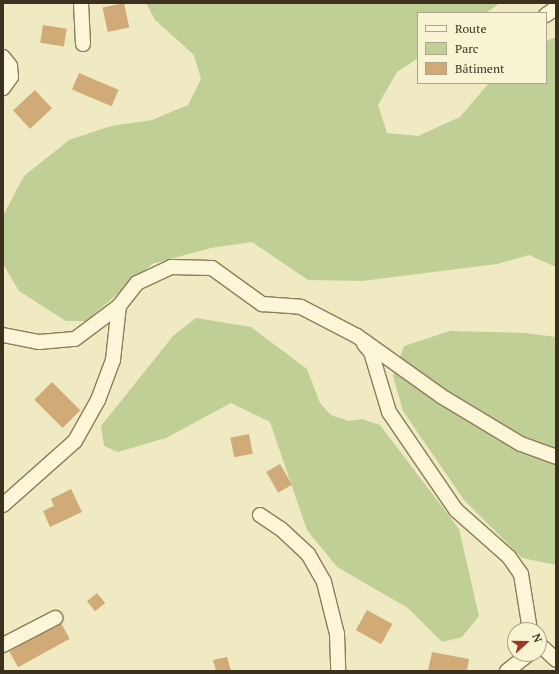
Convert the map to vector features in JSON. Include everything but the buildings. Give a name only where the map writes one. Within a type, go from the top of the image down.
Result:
[{"type":"street","points":[[81,3],[83,44]]},
{"type":"street","points":[[547,14],[556,8]]},
{"type":"street","points":[[3,57],[10,66],[12,77],[3,88]]},
{"type":"street","points":[[3,335],[39,342],[75,339],[119,306],[137,283],[172,267],[212,268],[262,304],[301,307],[357,336],[441,396],[521,444],[556,457]]},
{"type":"street","points":[[3,505],[75,441],[98,400],[113,360],[119,306]]},
{"type":"street","points":[[357,336],[371,352],[389,412],[456,510],[509,557],[521,574],[529,622]]},
{"type":"street","points":[[260,516],[280,529],[308,554],[324,582],[337,634],[338,671]]},
{"type":"street","points":[[3,646],[55,618]]},
{"type":"street","points":[[547,654],[556,660]]},
{"type":"street","points":[[507,671],[519,662]]},
{"type":"green space","points":[[146,3],[500,3],[487,12],[417,12],[417,59],[397,72],[378,105],[387,133],[418,136],[460,117],[488,84],[547,84],[547,41],[556,37],[556,267],[529,255],[497,264],[362,281],[308,280],[252,242],[211,248],[152,264],[86,321],[66,321],[19,291],[3,264],[3,216],[24,176],[69,140],[111,126],[152,120],[188,105],[201,79],[194,55],[155,20]]},
{"type":"green space","points":[[196,318],[251,327],[307,369],[320,403],[331,415],[349,421],[362,419],[380,425],[459,529],[479,616],[462,637],[442,642],[408,608],[337,567],[307,530],[270,422],[231,403],[166,438],[118,452],[104,446],[101,426],[173,336]]},
{"type":"green space","points":[[450,331],[525,333],[556,337],[556,565],[522,558],[464,500],[403,411],[393,376],[404,346]]}]
